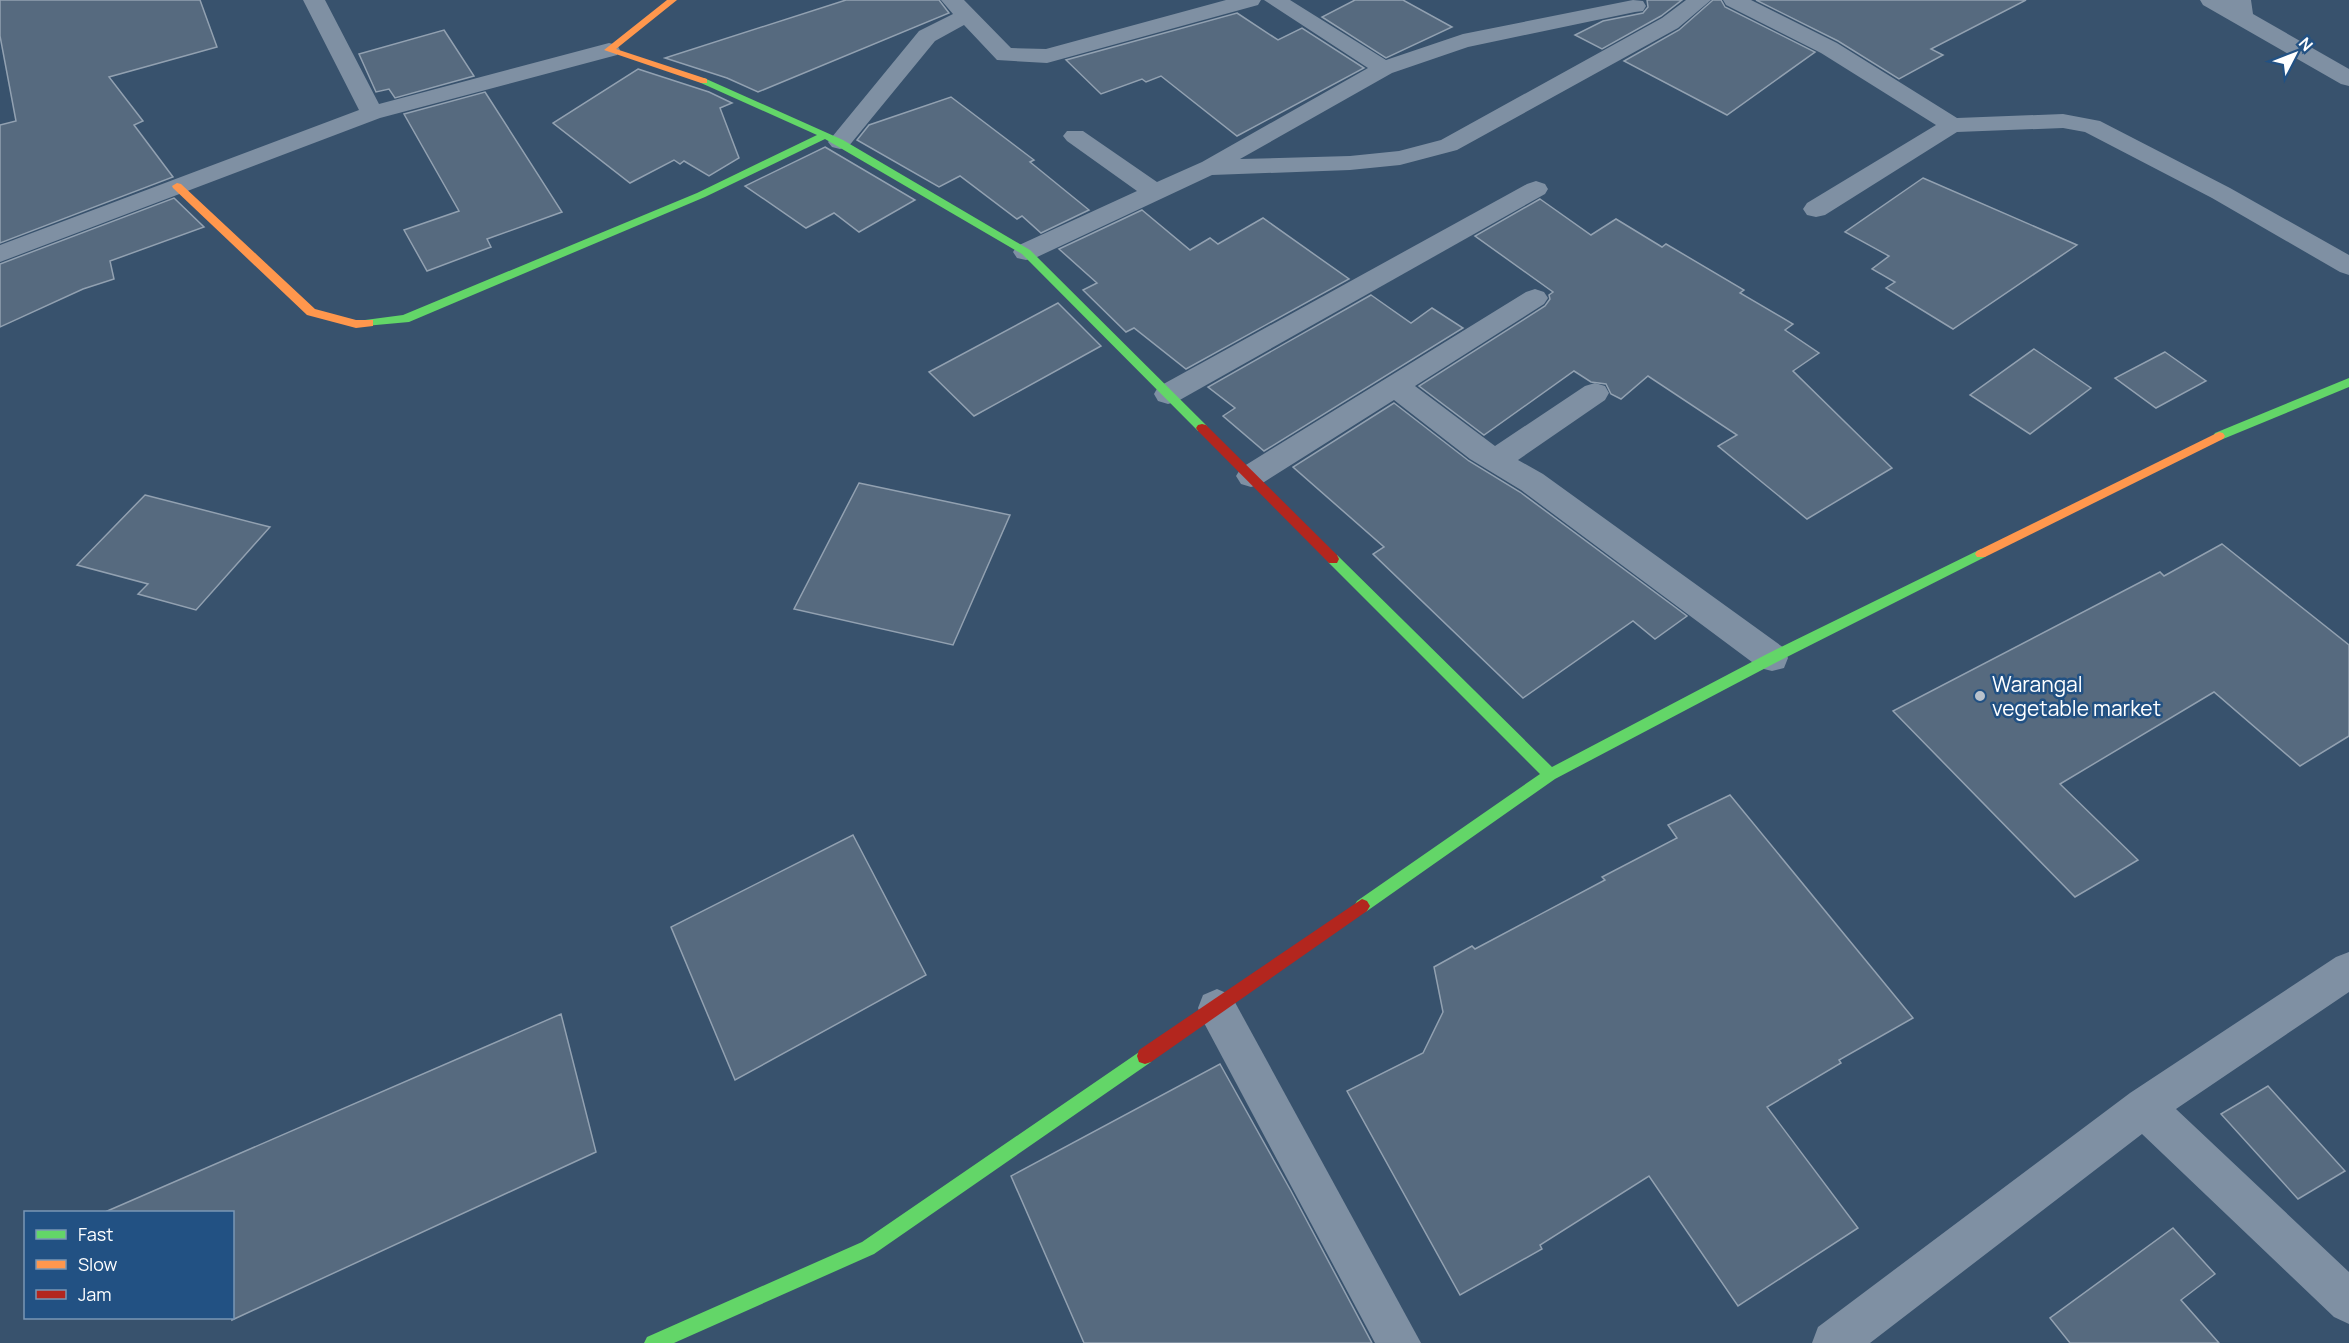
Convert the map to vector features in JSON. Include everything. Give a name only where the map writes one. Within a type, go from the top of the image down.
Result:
[{"type":"street","points":[[314,0],[372,113]]},
{"type":"street","points":[[0,254],[372,113],[609,50],[673,0]]},
{"type":"street","points":[[177,186],[311,312],[356,324],[405,319],[832,138],[927,36],[959,8],[1005,55],[1047,56],[1250,0]]},
{"type":"street","points":[[1275,0],[1384,68]]},
{"type":"street","points":[[1208,168],[1350,164],[1400,158],[1449,145],[1670,23],[1700,0]]},
{"type":"street","points":[[1734,0],[1829,48],[1952,124]]},
{"type":"street","points":[[2211,0],[2242,9],[2349,79]]},
{"type":"street","points":[[1026,252],[1208,168],[1384,68],[1463,41],[1630,3],[1670,23]]},
{"type":"street","points":[[609,50],[718,85],[832,138],[1026,252],[1550,775]]},
{"type":"street","points":[[1816,209],[1952,124],[2063,121],[2092,126],[2221,194],[2349,266]]},
{"type":"street","points":[[1075,136],[1155,192]]},
{"type":"street","points":[[1168,394],[1536,189]]},
{"type":"street","points":[[1251,476],[1535,298]]},
{"type":"street","points":[[653,1343],[868,1248],[1550,775],[1772,658],[2237,426],[2349,382]]},
{"type":"street","points":[[1394,385],[1480,451],[1497,459],[1772,658]]},
{"type":"street","points":[[1497,459],[1595,393]]},
{"type":"street","points":[[1834,1343],[2144,1107],[2349,970]]},
{"type":"street","points":[[1216,1008],[1399,1343]]},
{"type":"street","points":[[2144,1107],[2349,1302]]},
{"type":"building","points":[[0,0],[200,0],[217,47],[109,77],[143,121],[134,125],[173,177],[0,243],[0,125],[16,121],[0,36]]},
{"type":"building","points":[[846,0],[939,0],[949,13],[758,92],[727,78],[665,58]]},
{"type":"building","points":[[1355,0],[1403,0],[1452,27],[1386,58],[1322,17]]},
{"type":"building","points":[[1647,0],[1682,0],[1661,16],[1602,49],[1575,35],[1603,21],[1643,13],[1648,7]]},
{"type":"building","points":[[1713,0],[1721,0],[1725,7],[1815,52],[1727,115],[1624,61],[1679,30]]},
{"type":"building","points":[[1756,0],[2026,0],[1931,49],[1943,55],[1899,79],[1838,41]]},
{"type":"building","points":[[1237,13],[1278,40],[1302,28],[1364,68],[1237,136],[1161,76],[1146,82],[1142,79],[1101,94],[1066,60]]},
{"type":"building","points":[[444,30],[474,76],[395,98],[389,89],[376,92],[359,54]]},
{"type":"building","points":[[638,69],[709,92],[732,103],[720,108],[739,158],[709,176],[684,161],[680,164],[674,160],[630,183],[553,123]]},
{"type":"building","points":[[485,92],[562,212],[487,239],[491,247],[427,271],[404,230],[459,211],[404,114]]},
{"type":"building","points":[[951,97],[1034,160],[1030,162],[1089,210],[1041,233],[1022,216],[1017,219],[960,176],[939,187],[857,140],[869,125]]},
{"type":"building","points":[[825,147],[915,200],[859,232],[834,213],[806,228],[745,186]]},
{"type":"building","points":[[1923,178],[2077,245],[1953,329],[1886,288],[1895,282],[1872,269],[1889,256],[1845,232]]},
{"type":"building","points":[[174,198],[204,227],[110,261],[114,279],[83,289],[0,327],[0,264]]},
{"type":"building","points":[[1540,199],[1591,235],[1616,219],[1662,247],[1666,244],[1744,290],[1740,293],[1793,324],[1785,330],[1819,353],[1793,371],[1892,468],[1807,519],[1718,446],[1737,435],[1648,376],[1621,399],[1611,394],[1606,384],[1591,382],[1574,371],[1484,435],[1419,386],[1545,306],[1550,299],[1549,295],[1553,292],[1475,236]]},
{"type":"building","points":[[1142,210],[1190,250],[1210,238],[1218,244],[1263,218],[1349,279],[1186,369],[1134,328],[1126,332],[1083,290],[1097,283],[1059,249]]},
{"type":"building","points":[[1371,295],[1411,323],[1432,308],[1463,328],[1264,451],[1223,416],[1235,408],[1208,387]]},
{"type":"building","points":[[1058,303],[1101,346],[974,416],[929,372]]},
{"type":"building","points":[[2034,349],[2091,388],[2030,434],[1970,395]]},
{"type":"building","points":[[2165,352],[2206,381],[2156,408],[2115,378]]},
{"type":"building","points":[[1394,403],[1469,461],[1520,492],[1687,616],[1655,639],[1633,621],[1523,698],[1373,554],[1384,547],[1293,467]]},
{"type":"building","points":[[859,483],[1010,515],[953,645],[794,609]]},
{"type":"building","points":[[145,495],[270,527],[196,610],[138,594],[148,584],[77,565]]},
{"type":"building","points":[[2222,544],[2349,645],[2349,736],[2300,766],[2214,692],[2060,784],[2138,860],[2075,897],[1893,711],[2160,572],[2164,576]]},
{"type":"building","points":[[1730,795],[1913,1018],[1839,1060],[1841,1063],[1767,1107],[1858,1228],[1738,1306],[1649,1176],[1540,1245],[1542,1249],[1460,1295],[1347,1091],[1423,1053],[1443,1012],[1434,967],[1472,946],[1475,949],[1605,880],[1602,877],[1677,838],[1668,825]]},
{"type":"building","points":[[853,835],[926,975],[735,1080],[671,927]]},
{"type":"building","points":[[561,1014],[596,1152],[232,1320],[234,1319],[234,1211],[107,1211]]},
{"type":"building","points":[[1220,1064],[1372,1343],[1084,1343],[1011,1176]]},
{"type":"building","points":[[2268,1086],[2345,1171],[2298,1199],[2221,1114]]},
{"type":"building","points":[[2173,1228],[2215,1274],[2181,1300],[2219,1343],[2070,1343],[2050,1318]]},
{"type":"traffic: fast","points":[[704,81],[840,142],[1026,252],[1202,428]]},
{"type":"traffic: fast","points":[[369,323],[405,319],[701,195],[825,135]]},
{"type":"traffic: fast","points":[[2219,436],[2349,382]]},
{"type":"traffic: fast","points":[[1550,775],[1772,658],[1981,554]]},
{"type":"traffic: fast","points":[[1333,559],[1550,775],[1362,906]]},
{"type":"traffic: fast","points":[[653,1343],[868,1248],[1145,1056]]},
{"type":"traffic: slow","points":[[673,0],[609,50],[704,81]]},
{"type":"traffic: slow","points":[[177,186],[311,312],[356,324],[369,323]]},
{"type":"traffic: slow","points":[[1981,554],[2219,436]]},
{"type":"traffic: jam","points":[[1202,428],[1333,559]]},
{"type":"traffic: jam","points":[[1145,1056],[1362,906]]},
{"type":"place","name":"Warangal vegetable market","points":[[1980,696]]}]
